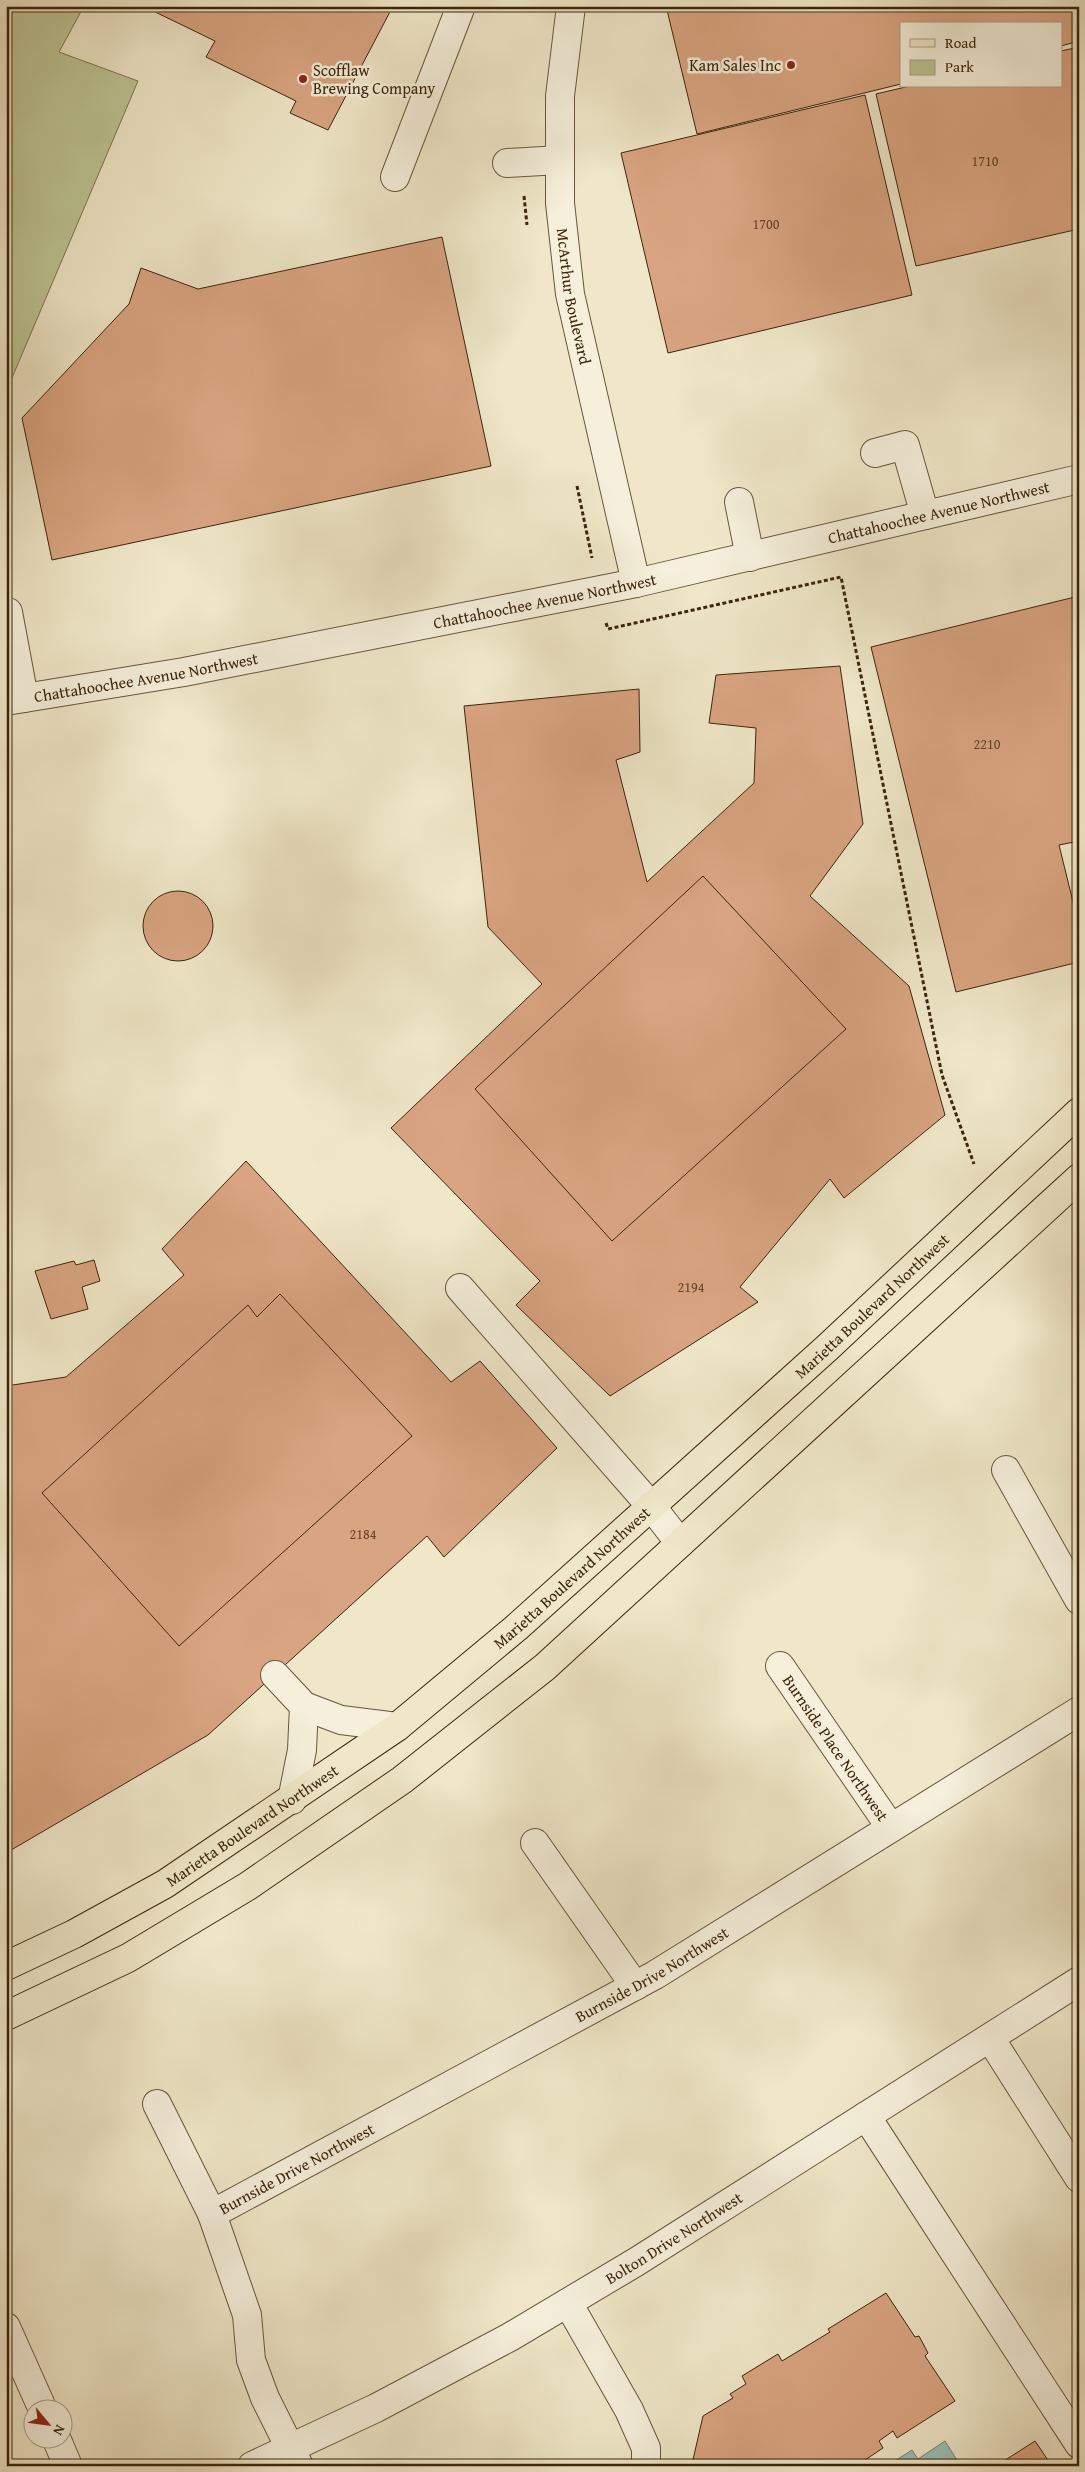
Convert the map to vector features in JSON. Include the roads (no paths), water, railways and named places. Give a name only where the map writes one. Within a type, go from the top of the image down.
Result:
[{"type":"main road","name":"Marietta Boulevard Northwest","points":[[6,1966],[74,1934],[165,1884],[292,1800],[397,1727],[516,1628],[827,1348],[1079,1112]]},
{"type":"main road","points":[[6,2016],[128,1958],[248,1886],[402,1780],[545,1667],[1079,1178]]},
{"type":"street","points":[[396,177],[460,6]]},
{"type":"street","name":"McArthur Boulevard","points":[[571,6],[560,96],[560,203],[570,294],[636,583]]},
{"type":"street","points":[[507,163],[560,160]]},
{"type":"street","points":[[875,453],[905,445],[925,516]]},
{"type":"street","name":"Chattahoochee Avenue Northwest","points":[[15,700],[184,672],[636,583],[1079,479]]},
{"type":"street","points":[[739,502],[750,557]]},
{"type":"street","points":[[8,612],[15,700]]},
{"type":"street","points":[[460,1288],[651,1506],[680,1543]]},
{"type":"street","points":[[1006,1470],[1079,1600]]},
{"type":"street","name":"Burnside Place Northwest","points":[[780,1666],[891,1828]]},
{"type":"street","points":[[275,1675],[304,1706],[341,1720],[397,1727]]},
{"type":"street","points":[[292,1800],[302,1750],[304,1706]]},
{"type":"street","name":"Burnside Drive Northwest","points":[[212,2214],[634,1986],[1079,1711]]},
{"type":"street","points":[[535,1843],[634,1986]]},
{"type":"street","name":"Bolton Drive Northwest","points":[[252,2466],[295,2457],[376,2408],[510,2337],[568,2303],[636,2262],[1079,1981]]},
{"type":"street","points":[[990,2038],[1079,2178]]},
{"type":"street","name":"Burnside Drive Northwest","points":[[157,2104],[212,2214],[247,2314],[251,2360],[265,2398],[295,2457]]},
{"type":"street","points":[[866,2116],[1079,2444]]},
{"type":"street","points":[[568,2303],[629,2410],[646,2448],[646,2466]]},
{"type":"street","points":[[6,2326],[39,2400]]},
{"type":"street","points":[[61,2450],[68,2466]]},
{"type":"water","points":[[945,2441],[957,2460],[947,2466],[887,2466],[912,2450],[918,2459]]},
{"type":"place","name":"Kam Sales Inc","points":[[791,65]]},
{"type":"place","name":"Scofflaw Brewing Company","points":[[303,79]]}]
